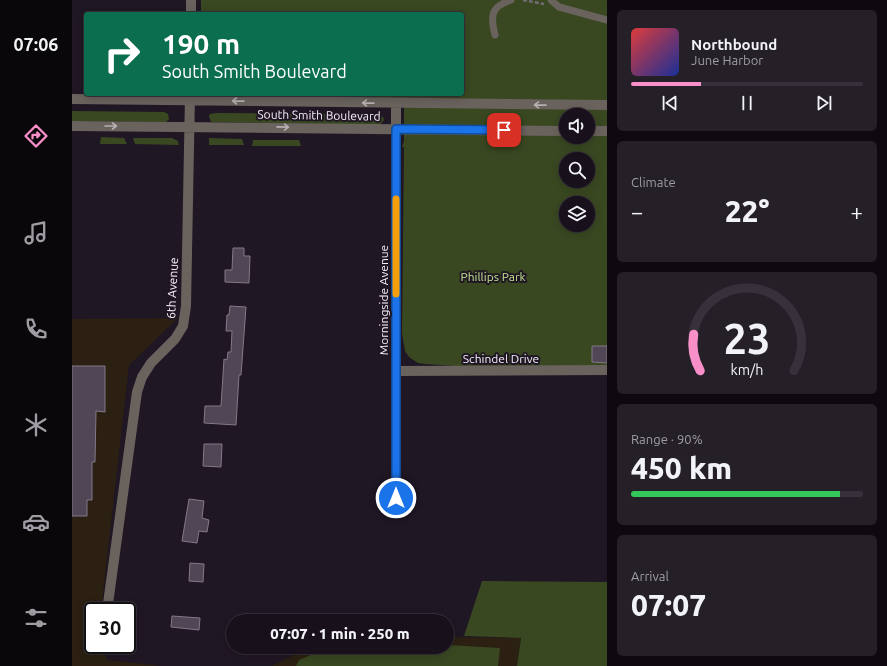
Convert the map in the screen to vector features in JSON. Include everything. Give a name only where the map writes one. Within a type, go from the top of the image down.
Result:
[{"type":"street","points":[[191,0],[191,12]]},
{"type":"street","name":"South Smith Boulevard","points":[[72,99],[190,97],[396,103],[607,105]]},
{"type":"street","name":"6th Avenue","points":[[108,602],[137,392],[142,377],[150,363],[175,339],[183,326],[186,306],[190,97]]},
{"type":"street","name":"Morningside Avenue","points":[[396,103],[396,498]]},
{"type":"street","name":"South Smith Boulevard","points":[[72,126],[559,131]]},
{"type":"street","points":[[595,131],[607,131]]},
{"type":"street","name":"Schindel Drive","points":[[396,371],[607,370]]},
{"type":"lane","points":[[495,35],[492,23],[495,9],[501,2],[511,0]]},
{"type":"lane","points":[[554,2],[573,12],[607,20]]},
{"type":"path","points":[[523,0],[554,2]]},
{"type":"shaded area","points":[[178,318],[129,365],[102,602],[84,602],[84,654],[105,654],[108,660],[162,666],[72,666],[72,319]]},
{"type":"shaded area","points":[[454,637],[521,638],[517,666],[272,666],[295,654],[454,654]]},
{"type":"green space","name":"Phillips Park","points":[[201,0],[607,0],[607,366],[455,366],[418,363],[409,357],[405,351],[402,333],[404,147],[402,147],[404,141],[404,99],[207,96],[464,96],[464,12],[201,12]]},
{"type":"green space","points":[[72,111],[164,112],[168,114],[169,119],[166,122],[72,121]]},
{"type":"green space","points":[[210,114],[378,114],[383,117],[384,120],[380,125],[211,122],[209,116]]},
{"type":"green space","points":[[101,137],[124,138],[127,144],[100,144]]},
{"type":"green space","points":[[133,138],[172,138],[178,141],[179,145],[135,144]]},
{"type":"green space","points":[[209,138],[242,139],[244,145],[209,145]]},
{"type":"green space","points":[[253,140],[299,140],[301,146],[252,146]]},
{"type":"green space","points":[[482,581],[607,582],[607,666],[517,666],[521,638],[464,636]]},
{"type":"green space","points":[[454,645],[500,648],[498,666],[296,666],[299,660],[313,654],[454,654]]},
{"type":"building","points":[[233,248],[244,248],[244,256],[250,256],[249,283],[225,282],[225,270],[232,270]]},
{"type":"building","points":[[230,306],[246,307],[241,375],[239,375],[236,425],[204,423],[205,406],[221,406],[224,359],[227,360],[228,352],[231,352],[232,331],[226,331],[227,315],[229,315]]},
{"type":"building","points":[[592,346],[607,346],[607,363],[592,362]]},
{"type":"building","points":[[72,366],[105,366],[105,412],[96,411],[95,462],[92,462],[92,500],[87,500],[87,516],[72,516]]},
{"type":"building","points":[[204,444],[222,444],[221,467],[203,466]]},
{"type":"building","points":[[189,499],[204,501],[202,518],[209,520],[207,532],[199,531],[197,543],[182,541]]},
{"type":"building","points":[[190,563],[204,564],[203,582],[189,581]]},
{"type":"building","points":[[172,616],[200,618],[199,630],[171,627]]},
{"type":"slow traffic","points":[[396,199],[396,294]]},
{"type":"route","points":[[396,498],[396,129],[504,130]]}]
